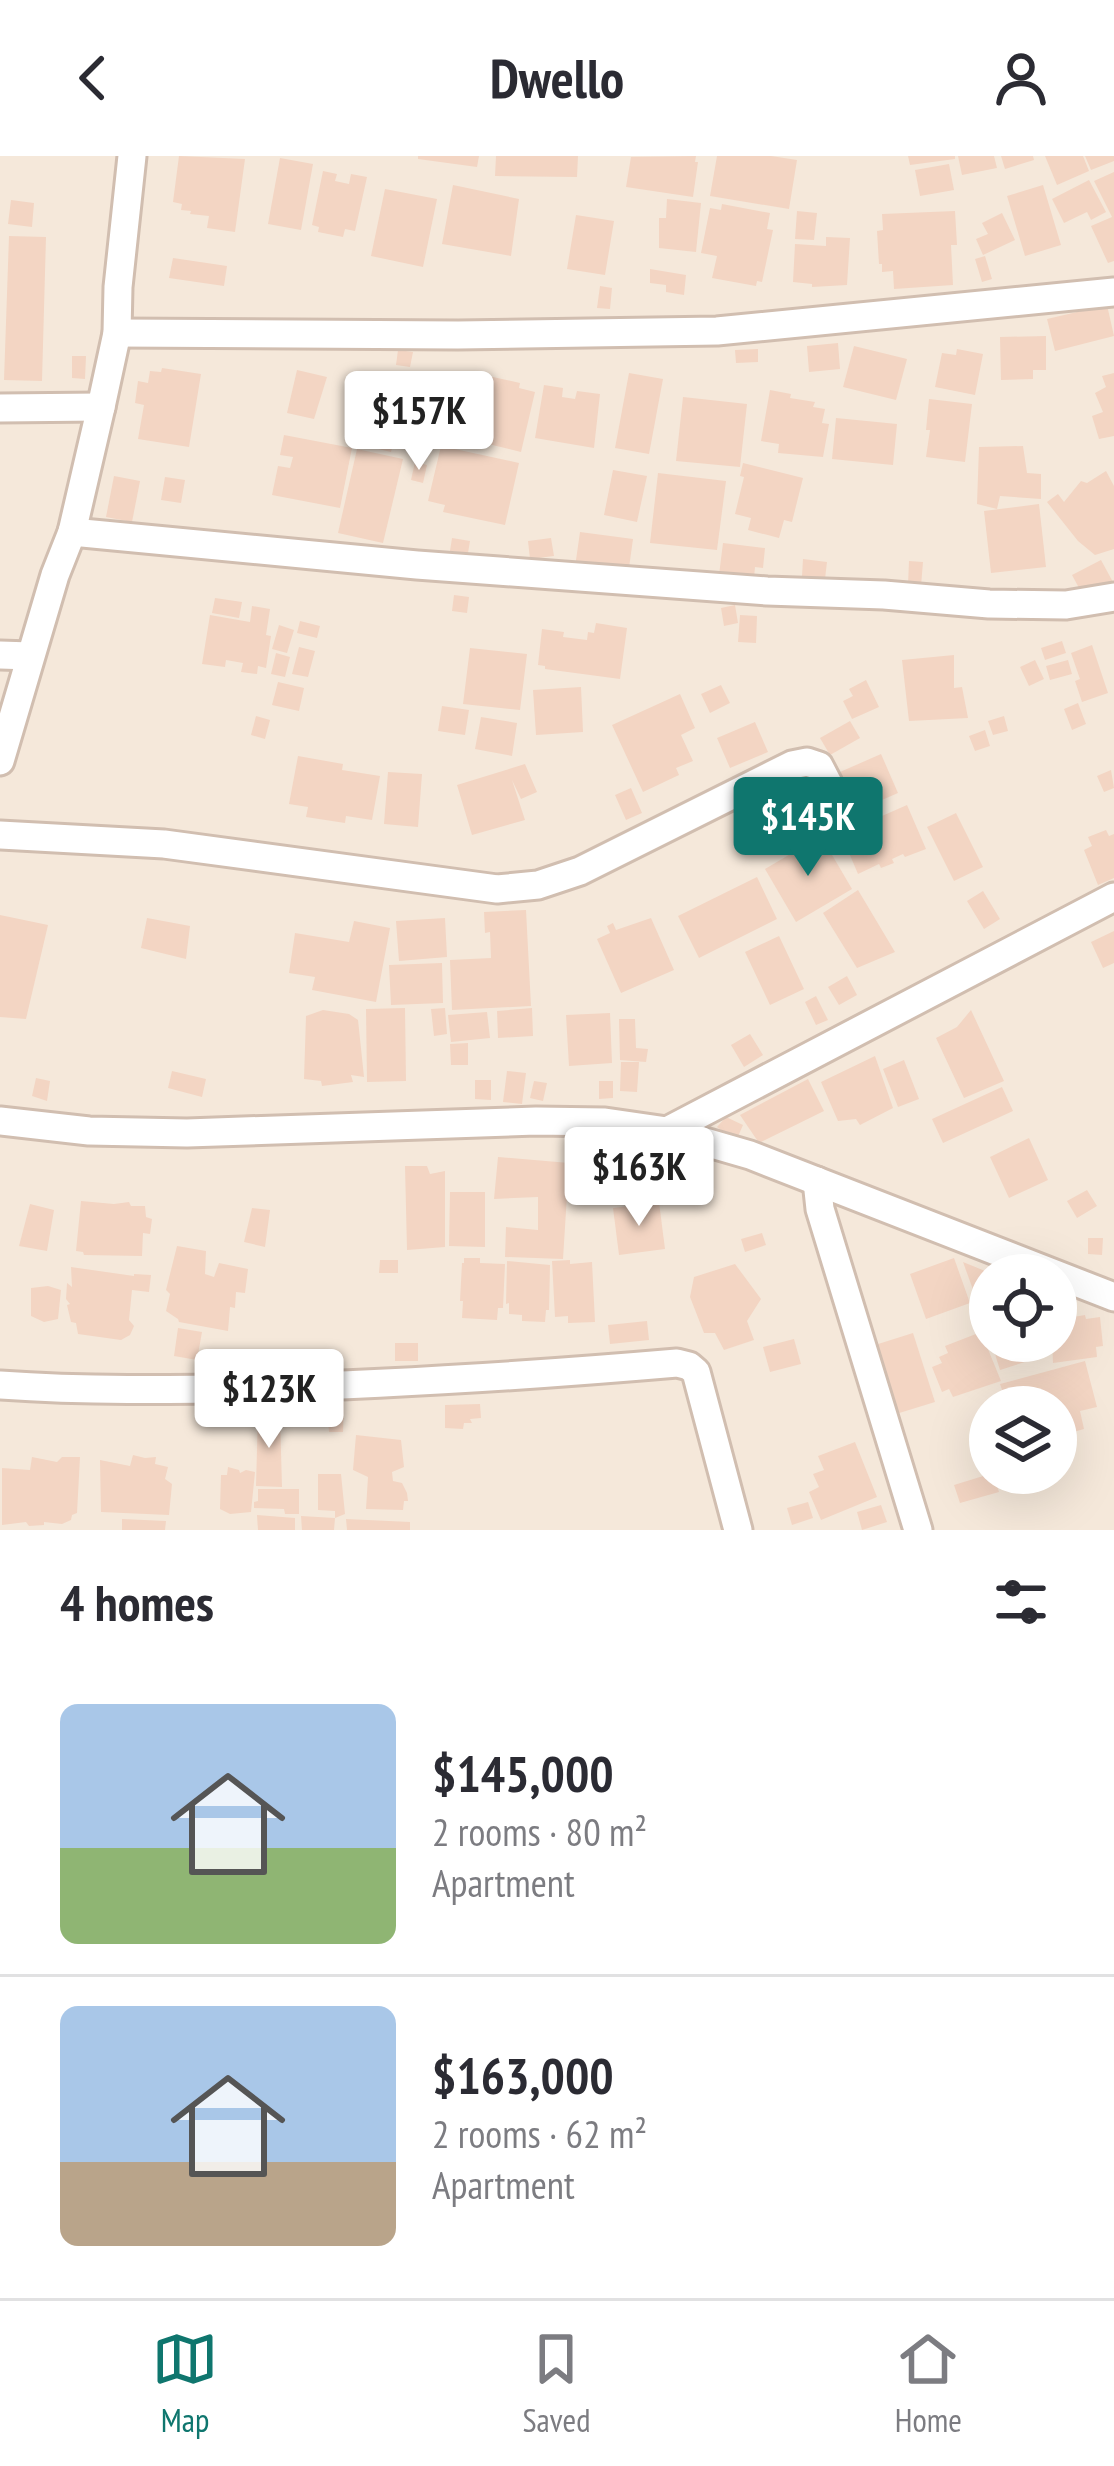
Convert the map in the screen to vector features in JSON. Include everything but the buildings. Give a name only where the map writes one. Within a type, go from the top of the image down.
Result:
[{"type":"street","points":[[0,761],[72,532],[101,407],[116,333],[132,156]]},
{"type":"street","points":[[116,333],[717,331],[1114,292]]},
{"type":"street","points":[[0,408],[101,407]]},
{"type":"street","points":[[72,532],[417,566],[767,591],[989,604],[1066,605],[1114,597]]},
{"type":"street","points":[[0,655],[30,656]]},
{"type":"street","points":[[0,835],[164,844],[496,889],[538,885],[580,871],[792,765],[819,766],[844,814]]},
{"type":"street","points":[[668,1131],[1114,897]]},
{"type":"street","points":[[0,1120],[89,1131],[168,1133],[536,1120],[605,1122],[668,1131],[750,1155],[1113,1300]]},
{"type":"street","points":[[817,1181],[820,1209],[918,1530]]},
{"type":"street","points":[[0,1385],[328,1386],[677,1363],[697,1372],[738,1530]]},
{"type":"shaded area","points":[[0,156],[1114,156],[1114,1530],[0,1530]]}]
